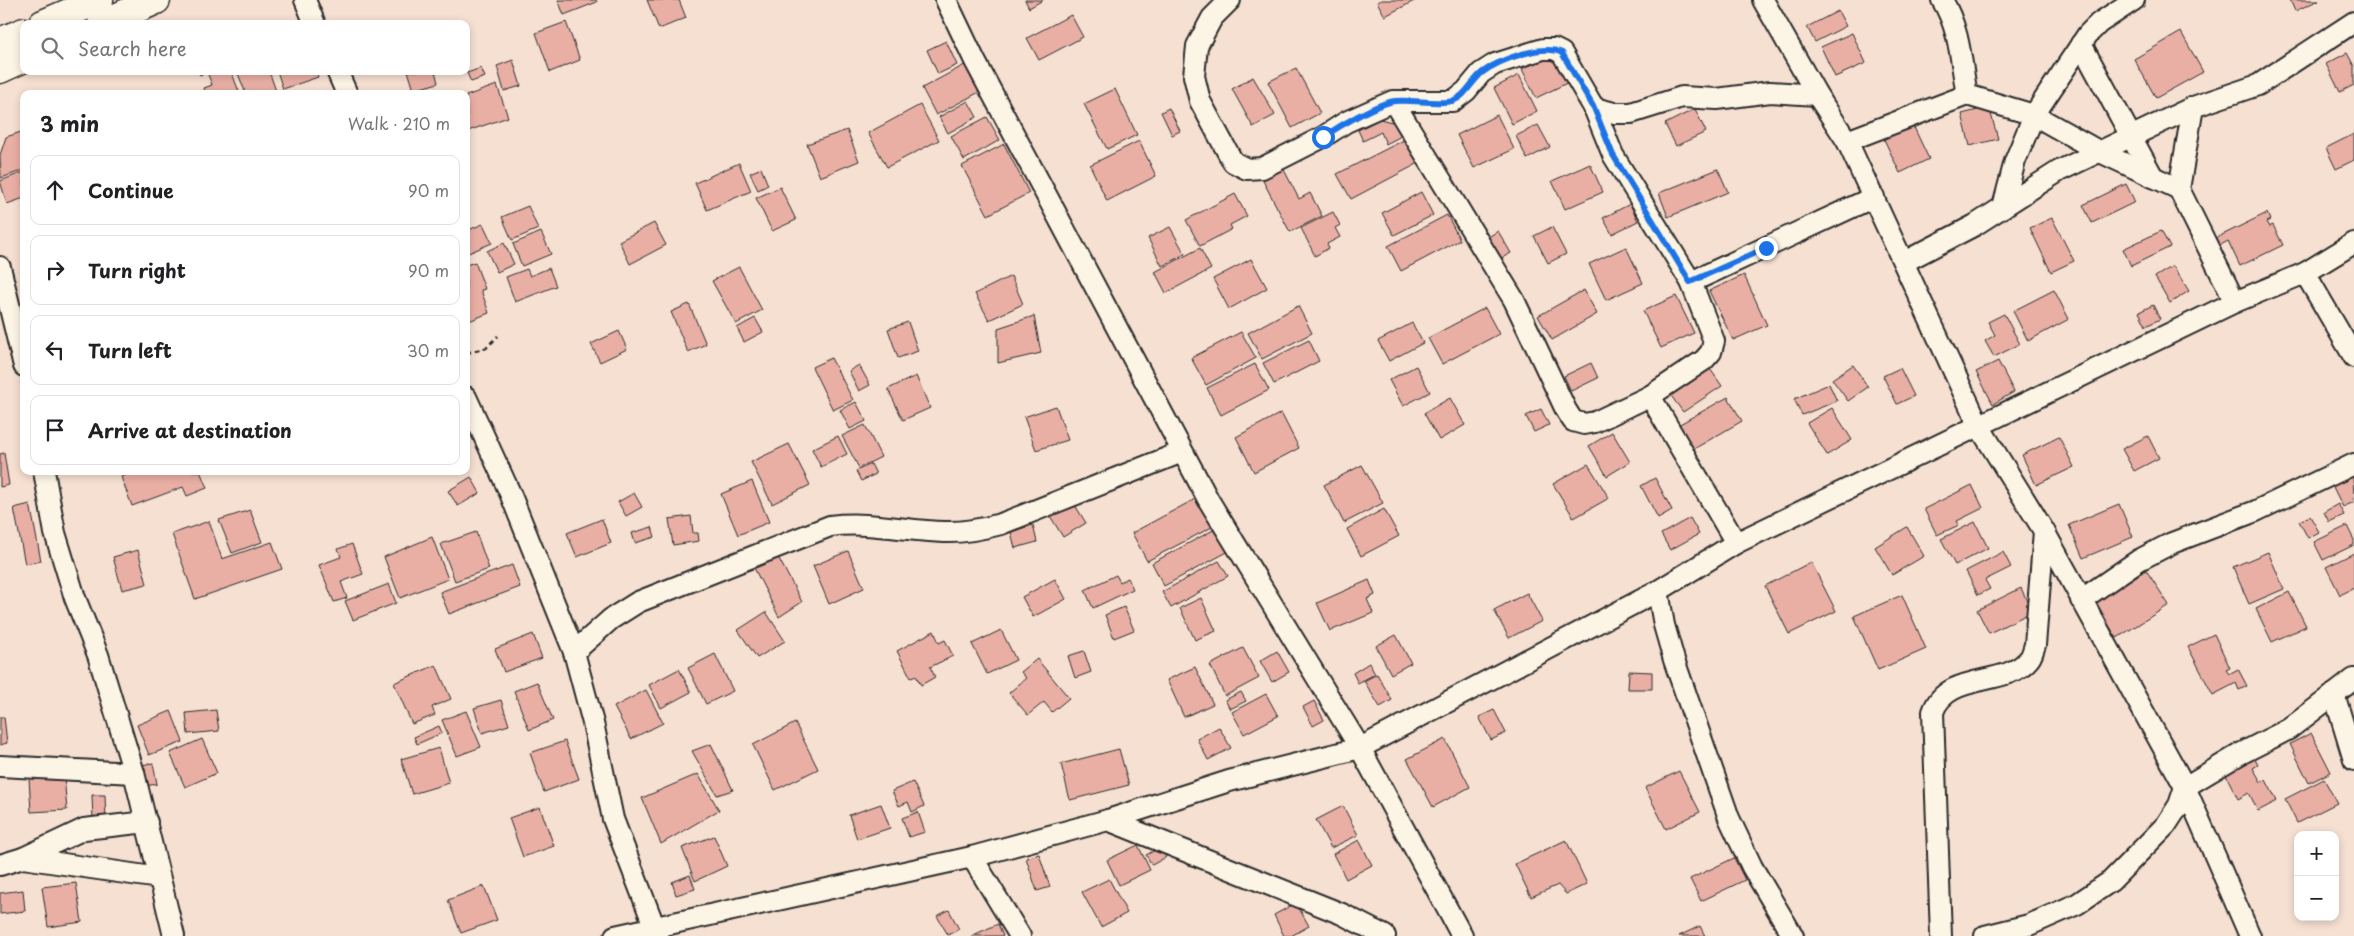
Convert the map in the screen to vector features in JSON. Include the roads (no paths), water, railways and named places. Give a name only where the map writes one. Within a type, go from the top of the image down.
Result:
[{"type":"main road","points":[[52,20],[99,0]]},
{"type":"main road","points":[[111,20],[156,0]]},
{"type":"main road","points":[[0,42],[20,34]]},
{"type":"main road","points":[[0,68],[20,60]]},
{"type":"street","points":[[305,0],[313,20]]},
{"type":"street","points":[[946,0],[980,70],[1209,501],[1360,748],[1462,936]]},
{"type":"street","points":[[1230,0],[1212,18],[1197,46],[1194,76],[1200,101],[1233,162],[1247,169],[1262,168],[1323,137],[1346,122],[1393,101],[1452,101],[1466,91],[1481,73],[1495,64],[1543,49],[1554,49],[1562,53],[1594,108],[1613,155],[1690,282],[1714,341],[1711,352],[1704,360],[1650,396],[1595,422],[1584,424],[1573,421],[1514,300],[1393,101]]},
{"type":"street","points":[[1763,0],[1817,95],[1847,141],[1980,426],[2044,531],[2185,787],[2250,936]]},
{"type":"street","points":[[1942,0],[1949,11],[1957,34],[1966,95]]},
{"type":"street","points":[[2003,207],[2022,139],[2034,115],[2081,44],[2099,23],[2134,0]]},
{"type":"street","points":[[1904,262],[1975,225],[2059,171],[2193,107],[2258,85],[2354,22]]},
{"type":"street","points":[[2081,44],[2153,177]]},
{"type":"street","points":[[339,75],[345,90]]},
{"type":"street","points":[[1594,108],[1614,114],[1631,113],[1682,97],[1717,99],[1770,92],[1817,95]]},
{"type":"street","points":[[1847,141],[1966,95],[2034,115],[2100,152],[2178,189]]},
{"type":"street","points":[[2193,107],[2178,189],[2235,302]]},
{"type":"street","points":[[1690,282],[1874,197]]},
{"type":"street","points":[[615,936],[656,932],[972,857],[1108,820],[1229,781],[1360,748],[1658,591],[1736,543],[2235,302],[2305,273],[2354,243]]},
{"type":"street","points":[[0,267],[20,350]]},
{"type":"street","points":[[2305,273],[2354,358]]},
{"type":"street","points":[[1650,396],[1736,543]]},
{"type":"street","points":[[470,407],[510,493],[574,652],[593,723],[613,819],[656,932]]},
{"type":"street","points":[[574,652],[611,620],[638,602],[830,526],[852,523],[944,532],[972,531],[1001,524],[1182,452]]},
{"type":"street","points":[[2082,600],[2139,560],[2172,543],[2256,511],[2354,464]]},
{"type":"street","points":[[45,475],[58,542],[75,598],[98,655],[134,772],[174,936]]},
{"type":"street","points":[[1941,936],[1934,712],[1938,700],[1947,691],[2016,669],[2029,659],[2035,645],[2044,531]]},
{"type":"street","points":[[1658,591],[1664,625],[1674,660],[1729,818],[1752,867],[1792,936]]},
{"type":"street","points":[[1984,936],[2029,925],[2077,904],[2111,881],[2166,825],[2179,805],[2185,787],[2240,754],[2289,729],[2354,679]]},
{"type":"street","points":[[2334,694],[2354,760]]},
{"type":"street","points":[[0,766],[134,772]]},
{"type":"street","points":[[1108,820],[1342,914],[1385,936]]},
{"type":"street","points":[[0,865],[23,858],[84,829],[147,822]]},
{"type":"street","points":[[972,857],[1020,936]]},
{"type":"street","points":[[23,858],[159,878]]}]
